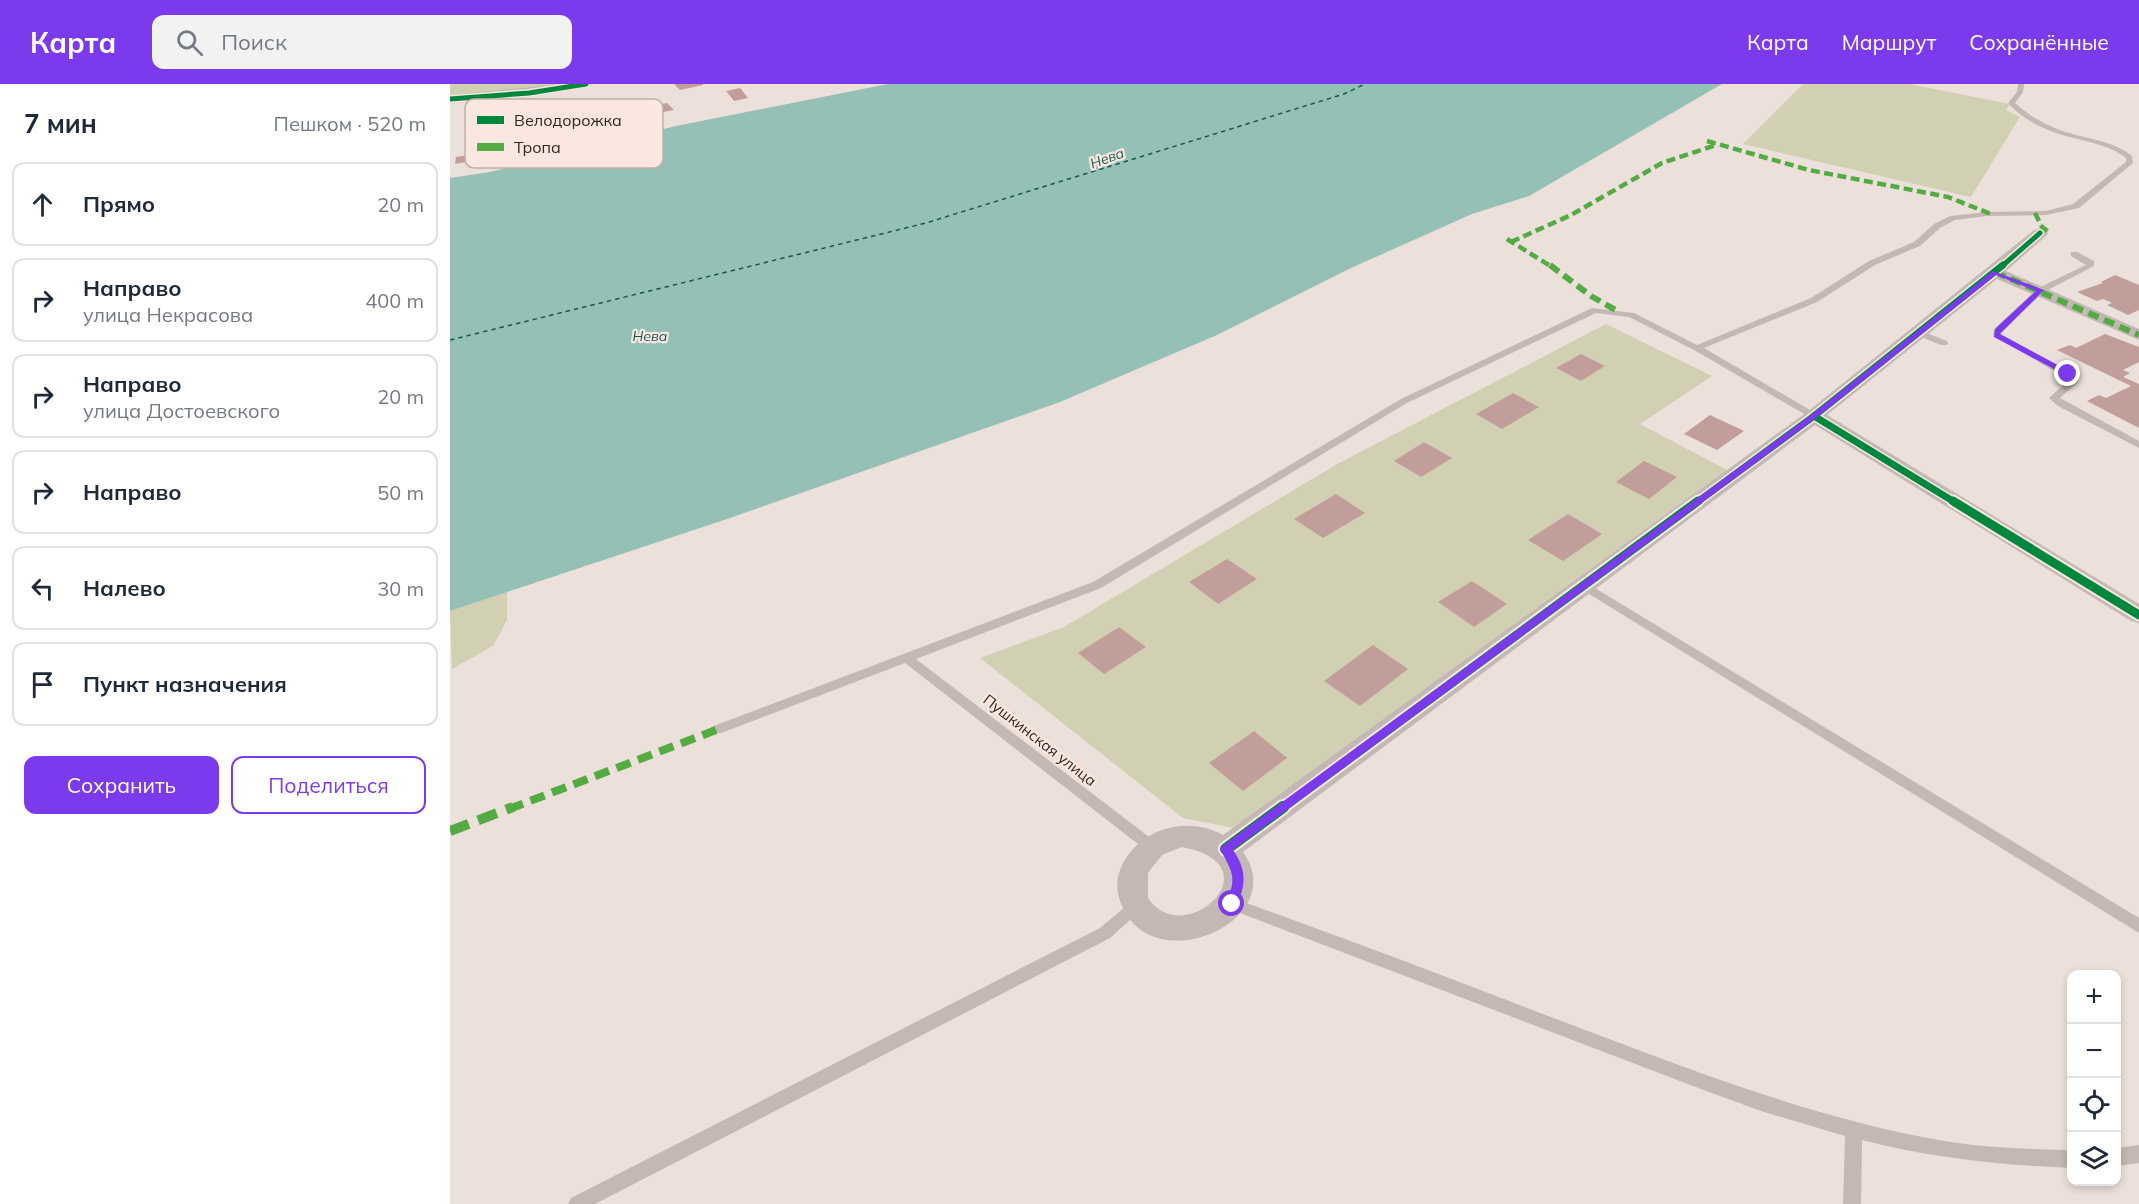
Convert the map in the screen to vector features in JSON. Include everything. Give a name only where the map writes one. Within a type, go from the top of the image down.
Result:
[{"type":"street","points":[[450,99],[530,93],[586,84]]},
{"type":"street","points":[[1226,849],[1814,416],[1995,272],[2040,233]]},
{"type":"street","points":[[1995,272],[2137,333]]},
{"type":"street","points":[[1814,416],[2139,615]]},
{"type":"street","points":[[1190,836],[1214,841],[1226,849],[1237,866],[1239,885],[1232,904],[1216,919],[1195,927],[1171,928],[1151,920],[1136,906],[1131,891],[1132,874],[1139,860],[1152,847],[1166,840],[1190,836]]},
{"type":"lane","points":[[1697,348],[1814,300],[1872,264],[1917,244],[1937,226],[1953,218],[1978,214],[2046,213],[2076,206],[2129,163],[2130,157],[2117,149],[2048,128],[2019,110],[2011,103],[2020,92],[2021,84]]},
{"type":"lane","points":[[2074,254],[2091,263],[2090,266],[2041,290],[1997,331],[1997,335],[2075,380],[2054,398],[2061,404],[2139,445]]},
{"type":"lane","points":[[716,730],[1097,585],[1404,401],[1582,315],[1607,310],[1631,315],[1697,348],[1814,416]]},
{"type":"lane","points":[[1919,333],[1944,343]]},
{"type":"lane","points":[[1585,586],[2139,926]]},
{"type":"lane","name":"Пушкинская улица","points":[[907,658],[1152,847]]},
{"type":"lane","points":[[1232,904],[1668,1069],[1854,1130],[1925,1147],[2026,1160],[2067,1159]]},
{"type":"lane","points":[[577,1204],[1105,933],[1136,906]]},
{"type":"lane","points":[[1852,1204],[1854,1130]]},
{"type":"lane","points":[[2121,1156],[2139,1154]]},
{"type":"shaded area","points":[[450,84],[569,84],[450,96]]},
{"type":"shaded area","points":[[1803,84],[1909,84],[2010,104],[2006,110],[2020,117],[1971,197],[1743,144]]},
{"type":"shaded area","points":[[1606,324],[1712,376],[1640,424],[1727,470],[1233,828],[1183,818],[980,658],[1064,627],[1339,463]]},
{"type":"shaded area","points":[[507,591],[507,620],[493,646],[452,669],[450,611]]},
{"type":"water","name":"Нева","points":[[888,84],[1722,84],[1529,196],[1472,214],[1351,268],[1217,335],[1060,402],[730,518],[450,611],[450,178],[506,168],[663,168],[663,129]]},
{"type":"building","points":[[674,84],[703,84],[703,85],[680,90]]},
{"type":"building","points":[[740,88],[748,98],[734,101],[726,91]]},
{"type":"building","points":[[667,103],[674,110],[663,112],[663,104]]},
{"type":"building","points":[[465,155],[465,162],[455,164],[456,157]]},
{"type":"building","points":[[2115,275],[2139,285],[2139,310],[2128,315],[2107,305],[2112,303],[2103,299],[2097,301],[2077,292],[2103,283],[2101,282]]},
{"type":"building","points":[[2105,334],[2139,347],[2139,362],[2123,370],[2130,373],[2123,377],[2139,384],[2139,428],[2087,401],[2099,395],[2106,398],[2131,386],[2057,350],[2070,345],[2076,348]]},
{"type":"building","points":[[1581,354],[1605,366],[1581,381],[1556,368]]},
{"type":"building","points":[[1513,393],[1539,407],[1502,429],[1476,414]]},
{"type":"building","points":[[1710,415],[1744,431],[1717,450],[1684,434]]},
{"type":"building","points":[[1424,442],[1452,458],[1421,477],[1394,461]]},
{"type":"building","points":[[1644,461],[1677,477],[1649,499],[1616,482]]},
{"type":"building","points":[[1336,494],[1365,513],[1323,538],[1294,519]]},
{"type":"building","points":[[1568,514],[1602,534],[1563,561],[1528,540]]},
{"type":"building","points":[[1227,559],[1257,579],[1218,604],[1189,582]]},
{"type":"building","points":[[1472,581],[1507,604],[1474,627],[1438,602]]},
{"type":"building","points":[[1119,627],[1146,647],[1104,674],[1078,653]]},
{"type":"building","points":[[1373,645],[1408,669],[1360,706],[1324,681]]},
{"type":"building","points":[[1254,731],[1287,758],[1243,791],[1209,763]]},
{"type":"ferry route","points":[[450,340],[926,223],[1344,94],[1365,84]]},
{"type":"marked path","points":[[1707,141],[1809,170],[1948,197],[1991,214]]},
{"type":"marked path","points":[[1511,242],[1571,215],[1662,163],[1679,155],[1716,145]]},
{"type":"marked path","points":[[2035,213],[2042,227],[2049,232]]},
{"type":"marked path","points":[[1507,239],[1537,256],[1591,296],[1619,312]]},
{"type":"marked path","points":[[1995,272],[2139,335]]},
{"type":"marked path","points":[[450,831],[716,730]]},
{"type":"cycle path","points":[[450,99],[529,93],[586,84]]},
{"type":"cycle path","points":[[1226,849],[1814,416],[1995,272],[2040,233]]},
{"type":"cycle path","points":[[1814,416],[2139,615]]},
{"type":"route","points":[[1232,904],[1239,885],[1237,866],[1226,849],[1814,416],[1995,272],[2041,290],[1997,331],[1997,335],[2002,340],[2068,374]]}]
